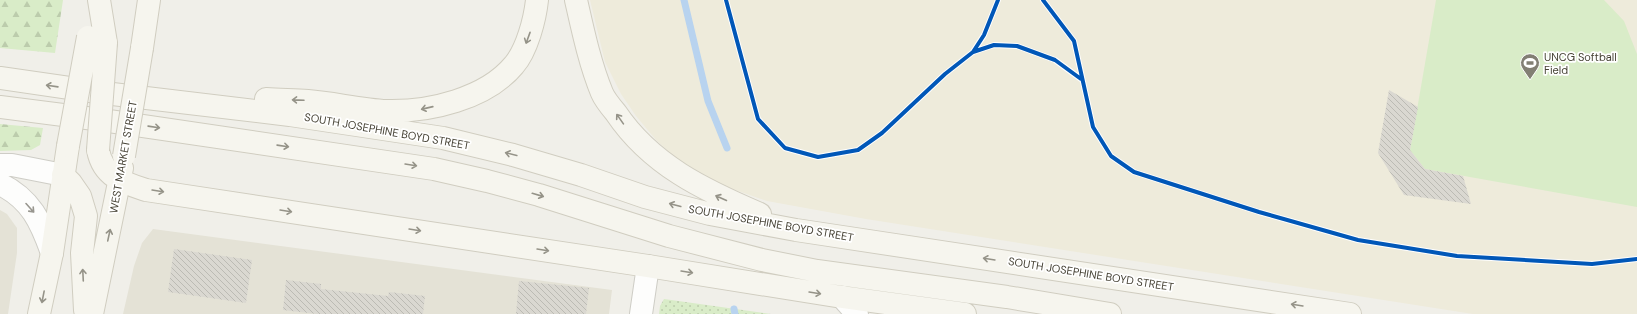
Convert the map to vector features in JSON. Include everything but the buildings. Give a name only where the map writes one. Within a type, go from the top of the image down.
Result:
[{"type":"main road","points":[[95,0],[99,158],[104,166],[120,181],[146,190],[842,297],[958,313]]},
{"type":"main road","points":[[39,314],[52,253],[68,146],[97,40],[99,0]]},
{"type":"main road","points":[[0,78],[104,93],[308,101],[386,111],[419,110],[450,103],[479,92],[499,79],[515,65],[528,40],[535,13],[536,0]]},
{"type":"main road","points":[[576,0],[589,53],[602,95],[627,130],[653,155],[678,174],[717,196],[796,230]]},
{"type":"main road","name":"WEST MARKET STREET","points":[[92,314],[120,181],[150,2]]},
{"type":"main road","name":"SOUTH JOSEPHINE BOYD STREET","points":[[104,93],[290,115],[443,138],[513,155],[581,175],[645,197],[710,214],[796,230],[1350,314]]},
{"type":"main road","points":[[0,108],[102,120],[434,169],[524,191],[669,236],[762,260],[817,271],[1110,314]]},
{"type":"main road","points":[[63,175],[80,196],[86,216],[82,253],[85,314]]},
{"type":"street","points":[[0,165],[12,165],[63,175]]},
{"type":"street","points":[[0,184],[21,198],[34,212],[44,228],[52,253]]},
{"type":"street","points":[[641,314],[648,266]]},
{"type":"street","points":[[842,297],[857,314]]},
{"type":"shaded area","points":[[590,0],[1637,0],[1637,314],[1473,314],[866,219],[767,201],[718,184],[682,164],[656,140],[636,116],[621,94],[605,62]]},
{"type":"shaded area","points":[[0,210],[7,214],[17,228],[17,253],[8,314],[0,314]]},
{"type":"shaded area","points":[[153,229],[612,290],[609,314],[123,314],[134,266],[142,243]]},
{"type":"green space","points":[[0,0],[63,0],[55,53],[0,48]]},
{"type":"green space","name":"UNCG Softball Field","points":[[1436,0],[1604,0],[1624,21],[1637,54],[1637,207],[1425,169],[1410,150]]},
{"type":"green space","points":[[0,124],[43,128],[40,145],[31,150],[0,151]]},
{"type":"green space","points":[[664,299],[771,314],[659,314],[660,306]]},
{"type":"waterway","points":[[684,0],[708,101],[727,148]]},
{"type":"waterway","points":[[734,309],[735,314]]},
{"type":"cycle path","points":[[726,0],[758,119],[785,148],[818,157],[858,150],[882,133],[945,74],[973,52],[994,45],[1017,46],[1055,60],[1081,79]]},
{"type":"cycle path","points":[[973,52],[984,35],[998,0]]},
{"type":"cycle path","points":[[1043,0],[1074,41],[1093,127],[1111,156],[1134,172],[1259,212],[1358,240],[1457,256],[1592,264],[1637,259]]},
{"type":"place","name":"UNCG Softball Field","points":[[1530,80]]}]
